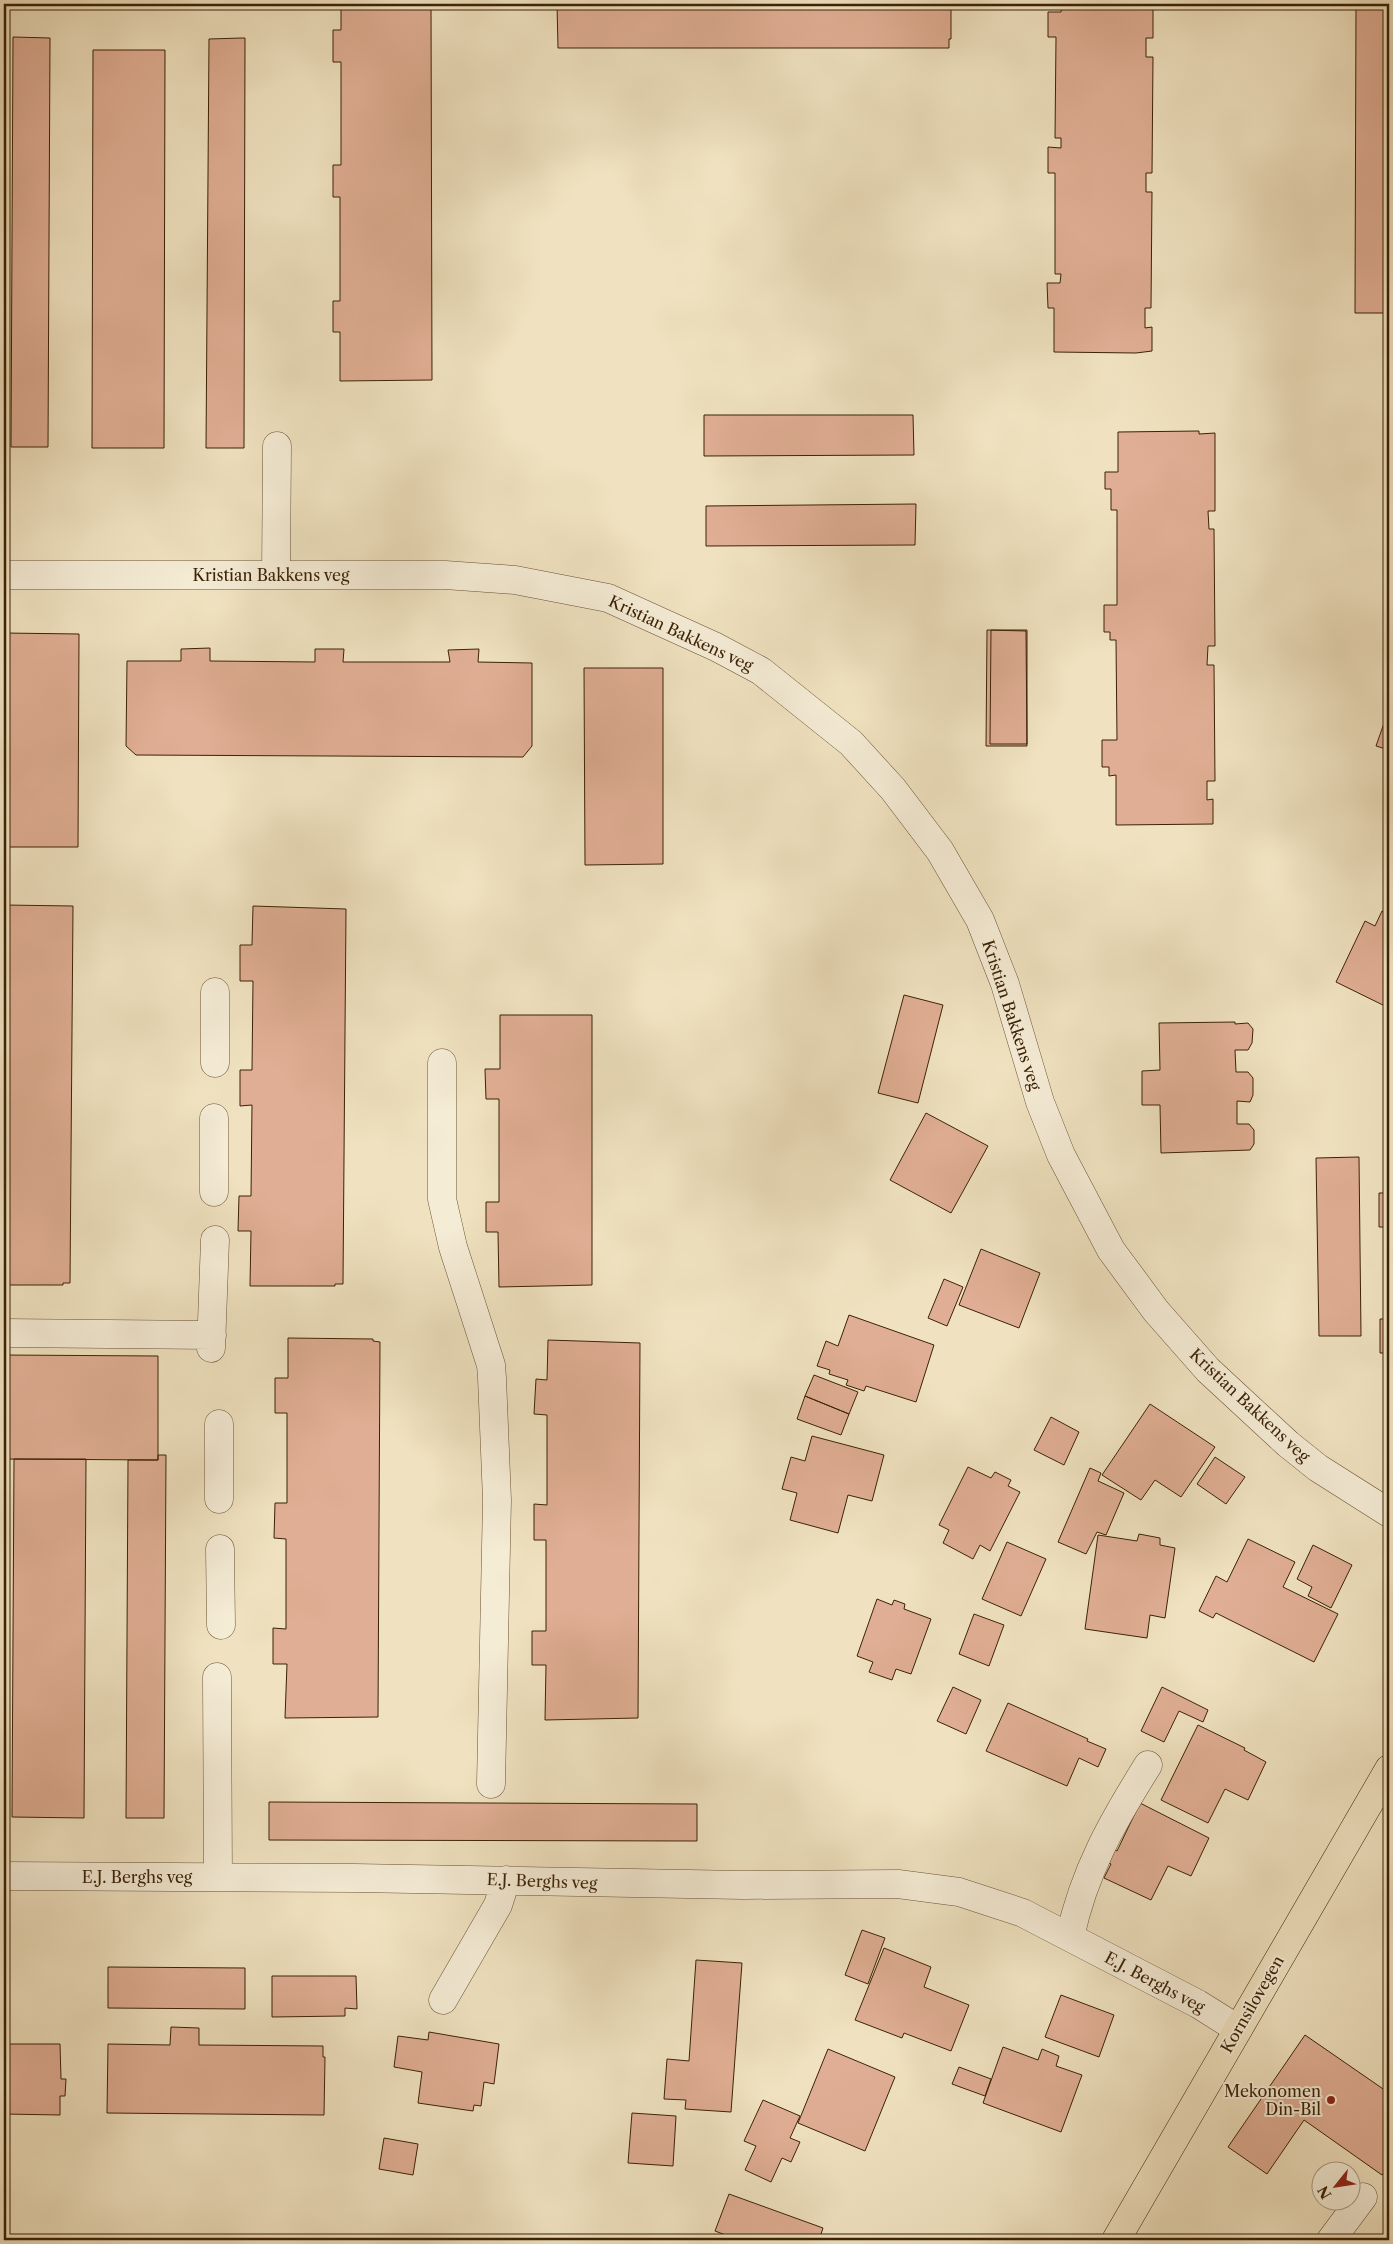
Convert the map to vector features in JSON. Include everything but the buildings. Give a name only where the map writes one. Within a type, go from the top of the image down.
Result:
[{"type":"main road","name":"Kornsilovegen","points":[[1116,2240],[1389,1769]]},
{"type":"street","points":[[276,575],[277,446]]},
{"type":"street","name":"Kristian Bakkens veg","points":[[4,576],[445,575],[514,580],[608,598],[716,647],[761,671],[852,743],[893,789],[940,851],[980,920],[1005,984],[1040,1102],[1061,1155],[1110,1250],[1156,1311],[1208,1370],[1288,1444],[1318,1468],[1389,1514]]},
{"type":"street","points":[[215,992],[215,1063]]},
{"type":"street","points":[[442,1063],[442,1199],[453,1247],[490,1365],[492,1378],[497,1500],[491,1784]]},
{"type":"street","points":[[214,1118],[214,1192]]},
{"type":"street","points":[[4,1333],[211,1342],[215,1240]]},
{"type":"street","points":[[219,1424],[219,1499]]},
{"type":"street","points":[[220,1549],[221,1625]]},
{"type":"street","points":[[217,1677],[218,1877]]},
{"type":"street","points":[[1070,1937],[1076,1909],[1093,1862],[1111,1824],[1148,1765]]},
{"type":"street","name":"E.J. Berghs veg","points":[[4,1876],[506,1880],[743,1885],[898,1884],[959,1892],[1023,1913],[1198,2004],[1238,2029]]},
{"type":"street","points":[[443,2000],[498,1905],[506,1880]]},
{"type":"street","points":[[1331,2240],[1363,2197]]},
{"type":"place","name":"Mekonomen Din-Bil","points":[[1331,2100]]}]
